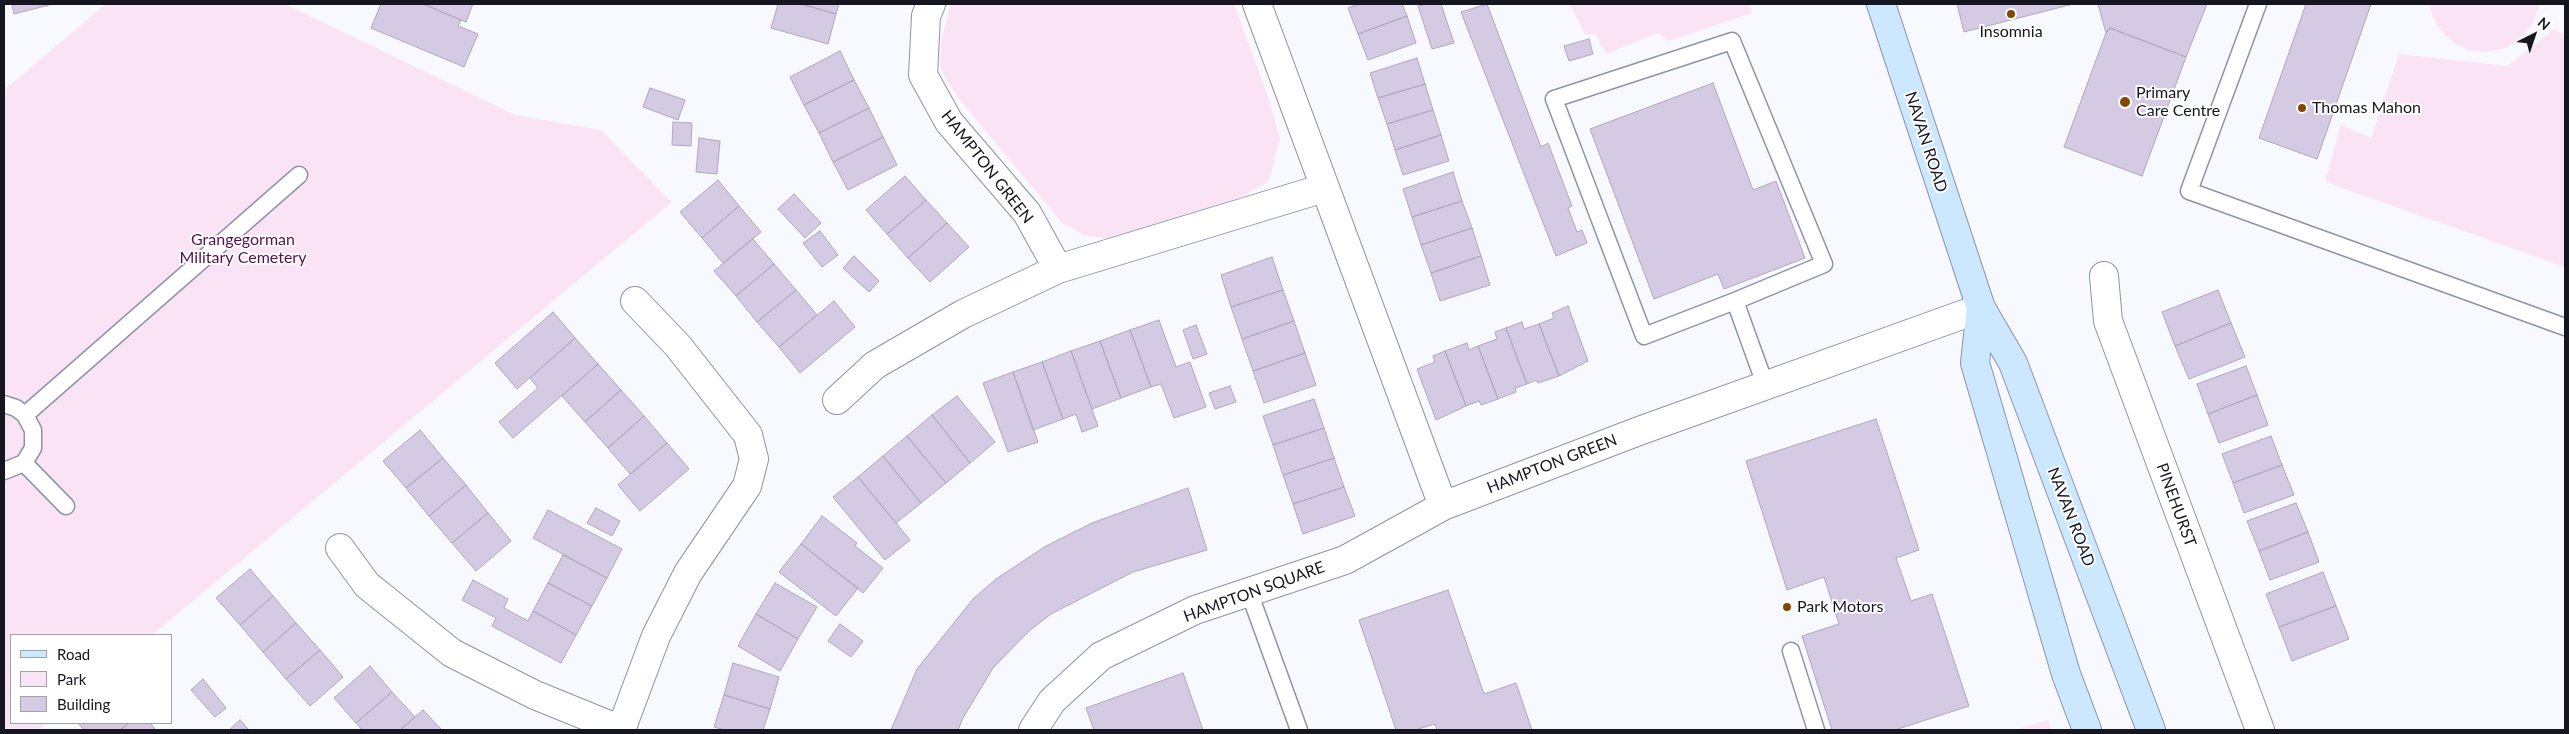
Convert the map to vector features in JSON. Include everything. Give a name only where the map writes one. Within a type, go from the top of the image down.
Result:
[{"type":"main road","name":"NAVAN ROAD","points":[[1881,4],[1981,308],[2012,363],[2151,730]]},
{"type":"main road","name":"NAVAN ROAD","points":[[1981,308],[1975,363],[2066,674],[2087,730]]},
{"type":"street","name":"HAMPTON GREEN","points":[[930,4],[926,16],[923,75],[949,122],[1027,213],[1058,269]]},
{"type":"street","points":[[1257,4],[1443,506]]},
{"type":"street","points":[[837,400],[875,365],[963,314],[1058,269],[1324,188]]},
{"type":"street","name":"PINEHURST","points":[[2104,276],[2108,321],[2260,730]]},
{"type":"street","points":[[340,548],[367,585],[452,653],[534,695],[622,730],[656,636],[688,573],[747,486],[754,459],[748,435],[678,346],[635,301]]},
{"type":"street","name":"HAMPTON GREEN","points":[[1443,506],[1639,432],[1981,308]]},
{"type":"street","name":"HAMPTON SQUARE","points":[[1032,730],[1052,701],[1101,656],[1195,610],[1346,560],[1443,506]]},
{"type":"lane","points":[[2258,4],[2189,191],[2565,327]]},
{"type":"lane","points":[[1732,41],[1824,264],[1735,301],[1644,336],[1554,99],[1732,41]]},
{"type":"lane","points":[[25,415],[298,175]]},
{"type":"lane","points":[[1735,301],[1766,387]]},
{"type":"lane","points":[[4,404],[16,408],[25,415],[33,430],[34,439],[33,448],[24,463],[4,472]]},
{"type":"lane","points":[[24,463],[66,506]]},
{"type":"lane","points":[[1249,592],[1299,730]]},
{"type":"lane","points":[[1791,651],[1816,730]]},
{"type":"green space","name":"Grangegorman Military Cemetery","points":[[106,4],[285,4],[515,115],[601,130],[672,202],[153,634],[10,634],[10,724],[46,724],[38,730],[4,730],[4,90]]},
{"type":"green space","points":[[951,4],[1234,4],[1267,94],[1280,138],[1269,181],[1244,196],[1115,239],[1086,236],[1062,223],[956,95],[940,68],[941,41]]},
{"type":"green space","points":[[1570,4],[1749,4],[1752,13],[1669,41],[1658,33],[1606,54],[1595,34],[1585,35]]},
{"type":"green space","points":[[2430,4],[2538,4],[2539,6],[2533,23],[2521,38],[2506,48],[2488,52],[2470,51],[2454,43],[2441,31],[2432,16]]},
{"type":"green space","points":[[2554,29],[2565,35],[2565,267],[2325,182],[2341,125],[2371,138],[2399,54],[2508,66]]},
{"type":"green space","points":[[2048,720],[2051,730],[2015,730]]},
{"type":"building","points":[[12,4],[53,4],[14,14]]},
{"type":"building","points":[[381,4],[423,4],[461,20],[458,26],[478,34],[464,67],[371,28]]},
{"type":"building","points":[[423,4],[473,4],[466,22]]},
{"type":"building","points":[[778,4],[801,4],[836,14],[828,44],[771,28]]},
{"type":"building","points":[[801,4],[839,4],[836,14]]},
{"type":"building","points":[[1359,4],[1402,4],[1407,16],[1358,34],[1348,8]]},
{"type":"building","points":[[1441,4],[1454,43],[1432,49],[1418,6]]},
{"type":"building","points":[[1487,4],[1541,147],[1548,143],[1572,206],[1568,208],[1577,232],[1582,230],[1587,243],[1556,256],[1461,12]]},
{"type":"building","points":[[1957,4],[2073,4],[1964,32]]},
{"type":"building","points":[[2098,4],[2207,4],[2186,57],[2110,28],[2106,33]]},
{"type":"building","name":"Thomas Mahon","points":[[2306,4],[2371,4],[2317,159],[2259,138]]},
{"type":"building","points":[[1407,16],[1416,43],[1368,60],[1358,34]]},
{"type":"building","name":"Primary Care Centre","points":[[2110,28],[2186,57],[2142,176],[2064,147],[2106,33]]},
{"type":"building","points":[[1589,39],[1593,54],[1569,61],[1564,46]]},
{"type":"building","points":[[840,51],[854,80],[804,105],[790,77]]},
{"type":"building","points":[[1417,58],[1425,84],[1378,98],[1370,73]]},
{"type":"building","points":[[854,80],[869,108],[819,133],[804,105]]},
{"type":"building","points":[[1713,83],[1753,190],[1776,181],[1805,258],[1724,289],[1718,274],[1654,299],[1590,129]]},
{"type":"building","points":[[1425,84],[1433,110],[1387,124],[1378,98]]},
{"type":"building","points":[[650,88],[685,100],[678,120],[643,107]]},
{"type":"building","points":[[869,108],[883,137],[833,162],[819,133]]},
{"type":"building","points":[[1433,110],[1441,135],[1395,150],[1387,124]]},
{"type":"building","points":[[673,122],[692,123],[691,146],[672,145]]},
{"type":"building","points":[[1441,135],[1449,161],[1403,175],[1395,150]]},
{"type":"building","points":[[883,137],[897,165],[848,190],[833,162]]},
{"type":"building","points":[[699,138],[720,141],[717,174],[696,172]]},
{"type":"building","points":[[1453,172],[1462,201],[1412,217],[1403,189]]},
{"type":"building","points":[[905,176],[926,200],[887,234],[866,210]]},
{"type":"building","points":[[718,180],[739,206],[702,238],[680,212]]},
{"type":"building","points":[[794,194],[821,223],[805,238],[778,209]]},
{"type":"building","points":[[926,200],[947,223],[908,258],[887,234]]},
{"type":"building","points":[[1462,201],[1472,228],[1421,245],[1412,217]]},
{"type":"building","points":[[739,206],[761,232],[723,263],[702,238]]},
{"type":"building","points":[[947,223],[969,247],[930,282],[908,258]]},
{"type":"building","points":[[1472,228],[1481,256],[1431,273],[1421,245]]},
{"type":"building","points":[[820,231],[838,255],[822,267],[803,243]]},
{"type":"building","points":[[753,239],[774,264],[736,296],[714,271]]},
{"type":"building","points":[[854,256],[879,281],[869,292],[843,268]]},
{"type":"building","points":[[1481,256],[1490,285],[1440,301],[1431,273]]},
{"type":"building","points":[[1272,257],[1283,290],[1231,307],[1221,275]]},
{"type":"building","points":[[774,264],[796,290],[757,322],[736,296]]},
{"type":"building","points":[[796,290],[817,315],[779,347],[757,322]]},
{"type":"building","points":[[1283,290],[1294,321],[1242,339],[1231,307]]},
{"type":"building","points":[[2218,290],[2231,323],[2175,346],[2162,312]]},
{"type":"building","points":[[834,301],[855,327],[800,373],[779,347]]},
{"type":"building","points":[[1568,306],[1588,361],[1559,376],[1539,324],[1554,318],[1552,313]]},
{"type":"building","points":[[553,312],[575,338],[517,389],[495,363]]},
{"type":"building","points":[[1159,320],[1176,367],[1190,362],[1206,407],[1174,418],[1161,384],[1151,387],[1130,330]]},
{"type":"building","points":[[1294,321],[1305,353],[1253,371],[1242,339]]},
{"type":"building","points":[[1522,322],[1524,329],[1539,324],[1559,376],[1538,383],[1536,380],[1527,384],[1506,328]]},
{"type":"building","points":[[2231,323],[2245,357],[2189,379],[2175,346]]},
{"type":"building","points":[[1196,325],[1207,354],[1193,359],[1183,330]]},
{"type":"building","points":[[1506,328],[1527,384],[1515,388],[1516,392],[1498,399],[1478,346],[1497,339],[1495,332]]},
{"type":"building","points":[[1130,330],[1151,387],[1121,398],[1100,341]]},
{"type":"building","points":[[575,338],[598,364],[513,438],[499,422],[538,388],[530,378]]},
{"type":"building","points":[[1100,341],[1121,398],[1092,409],[1071,351]]},
{"type":"building","points":[[1467,343],[1469,350],[1478,346],[1498,399],[1481,405],[1479,401],[1466,406],[1445,351]]},
{"type":"building","points":[[1071,351],[1098,426],[1082,432],[1076,414],[1063,419],[1042,362]]},
{"type":"building","points":[[1445,351],[1466,406],[1436,420],[1417,369],[1435,362],[1433,356]]},
{"type":"building","points":[[1305,353],[1316,385],[1264,403],[1253,371]]},
{"type":"building","points":[[1042,362],[1063,419],[1033,430],[1013,372]]},
{"type":"building","points":[[598,364],[621,390],[585,422],[562,396]]},
{"type":"building","points":[[2246,366],[2257,395],[2208,414],[2197,384]]},
{"type":"building","points":[[1013,372],[1038,442],[1008,452],[983,383]]},
{"type":"building","points":[[1230,386],[1236,402],[1215,409],[1209,393]]},
{"type":"building","points":[[621,390],[644,416],[608,448],[585,422]]},
{"type":"building","points":[[2257,395],[2268,425],[2219,443],[2208,414]]},
{"type":"building","points":[[957,396],[995,442],[970,463],[932,415]]},
{"type":"building","points":[[1314,399],[1324,428],[1273,445],[1263,416]]},
{"type":"building","points":[[932,415],[970,463],[946,483],[907,436]]},
{"type":"building","points":[[644,416],[667,443],[630,474],[608,448]]},
{"type":"building","points":[[1876,419],[1919,550],[1896,558],[1911,601],[1932,594],[1969,706],[1895,730],[1832,730],[1802,636],[1839,624],[1824,577],[1787,590],[1746,461]]},
{"type":"building","points":[[1324,428],[1334,458],[1283,475],[1273,445]]},
{"type":"building","points":[[420,430],[443,458],[406,488],[383,461]]},
{"type":"building","points":[[907,436],[946,483],[921,503],[883,456]]},
{"type":"building","points":[[2271,436],[2282,465],[2233,483],[2222,454]]},
{"type":"building","points":[[667,443],[689,469],[640,511],[618,485]]},
{"type":"building","points":[[883,456],[921,503],[896,523],[858,477]]},
{"type":"building","points":[[443,458],[466,485],[429,516],[406,488]]},
{"type":"building","points":[[1334,458],[1344,487],[1293,504],[1283,475]]},
{"type":"building","points":[[2282,465],[2294,495],[2244,513],[2233,483]]},
{"type":"building","points":[[858,477],[910,540],[885,560],[833,497]]},
{"type":"building","points":[[466,485],[488,513],[452,543],[429,516]]},
{"type":"building","points":[[1344,487],[1355,516],[1303,534],[1293,504]]},
{"type":"building","points":[[1188,488],[1207,550],[1133,572],[1051,614],[1029,631],[993,668],[963,718],[958,730],[891,730],[917,669],[973,599],[996,579],[1046,546],[1092,523]]},
{"type":"building","points":[[2296,503],[2308,532],[2259,551],[2247,521]]},
{"type":"building","points":[[596,508],[620,521],[612,536],[587,523]]},
{"type":"building","points":[[548,510],[622,549],[607,578],[533,538]]},
{"type":"building","points":[[488,513],[511,541],[476,571],[452,543]]},
{"type":"building","points":[[822,516],[857,543],[855,546],[883,568],[863,593],[801,544]]},
{"type":"building","points":[[2308,532],[2319,562],[2270,580],[2259,551]]},
{"type":"building","points":[[801,544],[858,588],[836,616],[779,572]]},
{"type":"building","points":[[563,555],[607,578],[592,606],[548,583]]},
{"type":"building","points":[[250,569],[273,596],[240,625],[216,598]]},
{"type":"building","points":[[2323,572],[2336,606],[2279,627],[2266,594]]},
{"type":"building","points":[[473,580],[508,599],[504,608],[528,621],[533,611],[576,635],[561,663],[492,626],[496,618],[462,600]]},
{"type":"building","points":[[548,583],[592,606],[576,635],[533,611]]},
{"type":"building","points":[[775,583],[817,607],[798,639],[756,614]]},
{"type":"building","points":[[1448,590],[1484,694],[1516,683],[1532,730],[1437,730],[1435,724],[1415,730],[1396,730],[1359,620]]},
{"type":"building","points":[[273,596],[296,623],[263,652],[240,625]]},
{"type":"building","points":[[2336,606],[2349,639],[2292,661],[2279,627]]},
{"type":"building","points":[[756,614],[798,639],[780,671],[738,646]]},
{"type":"building","points":[[296,623],[320,650],[286,679],[263,652]]},
{"type":"building","points":[[840,624],[863,641],[851,657],[828,641]]},
{"type":"building","points":[[320,650],[343,677],[310,706],[286,679]]},
{"type":"building","points":[[733,663],[779,677],[770,709],[724,695]]},
{"type":"building","points":[[370,666],[392,692],[356,723],[334,698]]},
{"type":"building","points":[[1183,673],[1203,730],[1094,730],[1086,708]]},
{"type":"building","points":[[203,679],[226,708],[215,717],[191,690]]},
{"type":"building","points":[[392,692],[415,717],[400,730],[362,730],[356,723]]},
{"type":"building","points":[[724,695],[770,709],[763,730],[724,730],[714,727]]},
{"type":"building","points":[[423,710],[442,730],[400,730],[415,717]]},
{"type":"building","points":[[240,720],[249,730],[229,730]]},
{"type":"building","points":[[79,724],[128,724],[120,730],[84,730]]},
{"type":"building","points":[[128,724],[151,724],[156,730],[120,730]]},
{"type":"place","name":"Insomnia","points":[[2011,14]]},
{"type":"place","name":"Primary Care Centre","points":[[2125,102]]},
{"type":"place","name":"Thomas Mahon","points":[[2302,108]]},
{"type":"place","name":"Park Motors","points":[[1787,607]]}]
